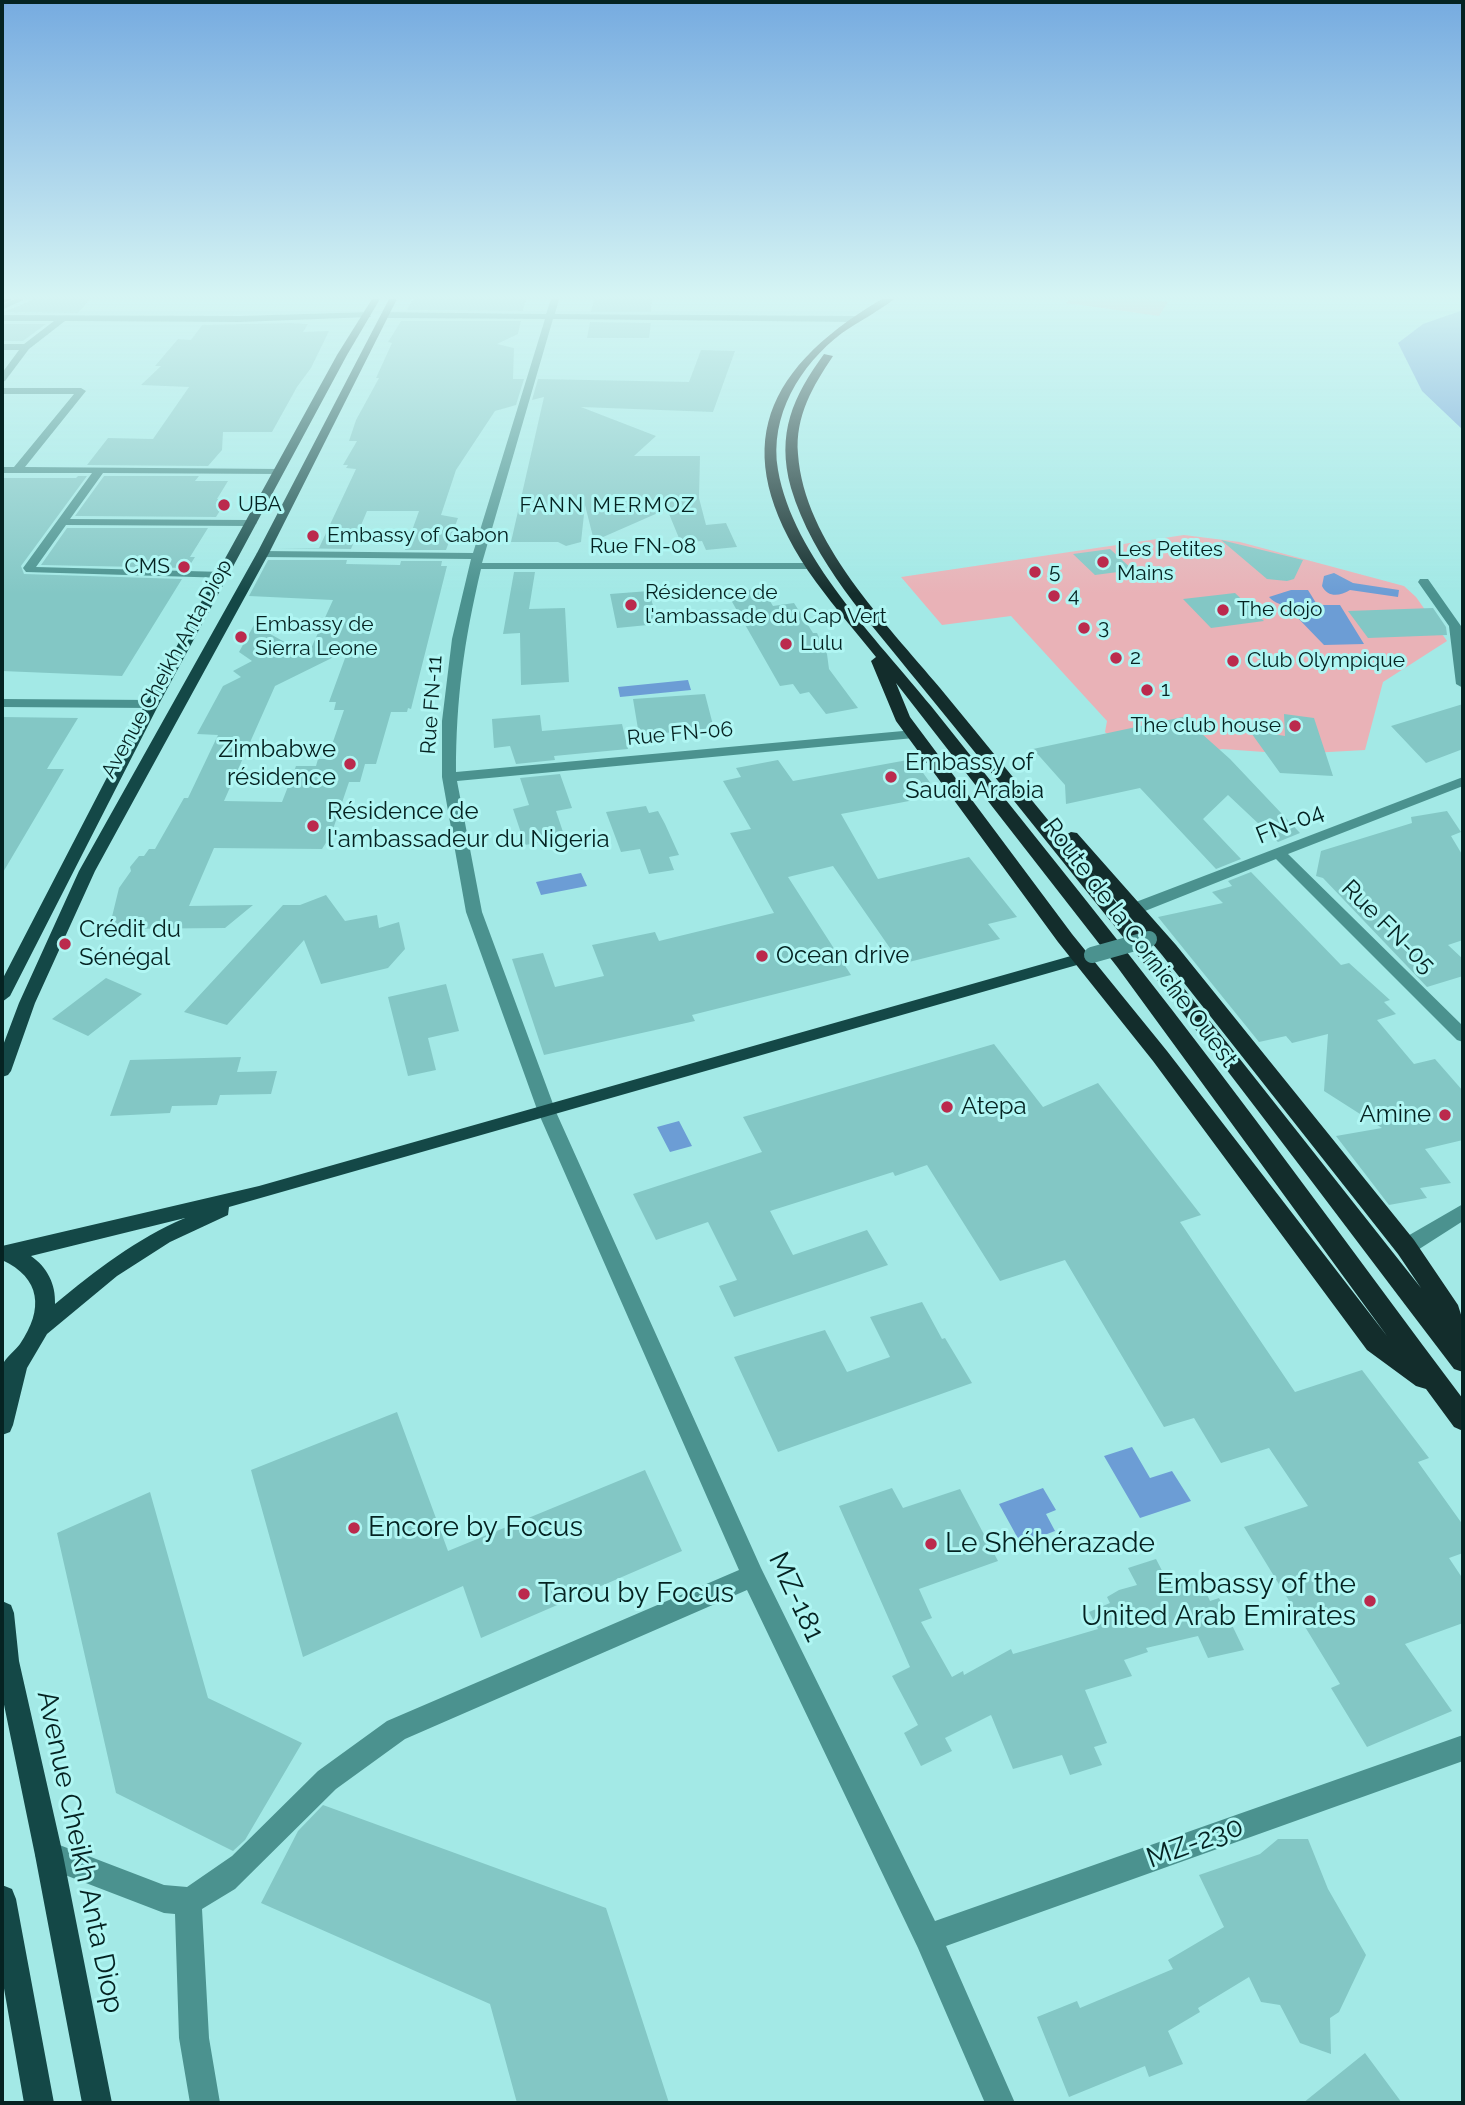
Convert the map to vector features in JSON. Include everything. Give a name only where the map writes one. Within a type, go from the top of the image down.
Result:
[{"type":"highway","name":"Route de la Corniche Ouest","points":[[783,397],[773,424],[770,461],[783,515],[810,566],[1125,963],[1463,1419]]},
{"type":"highway","name":"Route de la Corniche Ouest","points":[[802,397],[790,438],[791,465],[820,542],[853,591],[1150,956],[1463,1360]]},
{"type":"highway","points":[[853,591],[867,597],[885,612],[995,749],[1134,909],[1153,938],[1406,1247],[1446,1306],[1463,1360]]},
{"type":"highway","points":[[873,644],[902,718],[1376,1342],[1444,1392]]},
{"type":"main road","name":"Avenue Cheikh Anta Diop","points":[[2,996],[152,704],[319,397]]},
{"type":"main road","name":"Avenue Cheikh Anta Diop","points":[[2,1071],[41,969],[72,903],[205,651],[262,554],[342,397]]},
{"type":"main road","points":[[6,1253],[259,1193],[1086,957]]},
{"type":"main road","points":[[42,1327],[110,1270],[163,1236],[259,1193]]},
{"type":"main road","points":[[2,1425],[9,1373],[31,1347],[42,1327],[46,1308],[44,1290],[38,1274],[26,1262],[6,1253]]},
{"type":"main road","name":"Avenue Cheikh Anta Diop","points":[[2,1613],[7,1661],[49,1855],[97,2103]]},
{"type":"main road","points":[[2,1899],[39,2103]]},
{"type":"street","points":[[17,470],[76,397]]},
{"type":"street","name":"Rue FN-11","points":[[526,397],[477,561],[458,639],[449,721],[449,777],[474,912],[547,1112]]},
{"type":"street","points":[[2,470],[279,471]]},
{"type":"street","points":[[100,470],[61,522],[30,570],[223,576]]},
{"type":"street","points":[[61,522],[251,523]]},
{"type":"street","name":"Rue FN-08","points":[[262,554],[477,561],[810,566]]},
{"type":"street","points":[[1423,582],[1455,626],[1463,684]]},
{"type":"street","points":[[2,703],[152,704]]},
{"type":"street","name":"Rue FN-06","points":[[449,777],[914,734]]},
{"type":"street","name":"FN-04","points":[[1134,909],[1463,781]]},
{"type":"street","name":"Rue FN-05","points":[[1278,853],[1463,1036]]},
{"type":"street","points":[[1086,957],[1153,938]]},
{"type":"street","name":"MZ-181","points":[[547,1112],[753,1576],[928,1938],[1000,2103]]},
{"type":"street","points":[[1406,1247],[1463,1212]]},
{"type":"street","points":[[49,1855],[164,1899],[188,1901],[229,1879],[318,1788],[360,1753],[396,1730],[753,1576]]},
{"type":"street","name":"MZ-230","points":[[928,1938],[1463,1748]]},
{"type":"street","points":[[188,1901],[194,2038],[205,2103]]},
{"type":"shaded area","name":"Club Olympique","points":[[1184,535],[1240,542],[1404,586],[1416,597],[1447,641],[1383,682],[1365,750],[1293,754],[1222,749],[1142,767],[1105,732],[1107,721],[1011,616],[942,625],[901,577]]},
{"type":"water","points":[[1429,397],[1463,397],[1463,430]]},
{"type":"water","points":[[1334,573],[1353,583],[1399,590],[1398,597],[1350,590],[1338,595],[1328,593],[1322,586],[1324,576]]},
{"type":"water","points":[[1291,590],[1308,590],[1316,603],[1285,605],[1269,597]]},
{"type":"water","points":[[1302,605],[1340,605],[1364,644],[1324,645],[1293,613]]},
{"type":"water","points":[[688,680],[691,690],[620,697],[618,687]]},
{"type":"water","points":[[581,873],[587,886],[541,895],[536,882]]},
{"type":"water","points":[[679,1121],[692,1146],[670,1152],[657,1127]]},
{"type":"water","points":[[1132,1447],[1150,1478],[1172,1471],[1191,1501],[1140,1518],[1104,1456]]},
{"type":"water","points":[[1043,1488],[1056,1510],[1046,1514],[1055,1531],[1021,1544],[999,1504]]},
{"type":"building","points":[[182,397],[291,397],[272,432],[223,432],[222,450],[208,466],[87,465],[108,438],[153,439]]},
{"type":"building","points":[[368,397],[518,397],[516,405],[495,411],[456,470],[441,515],[458,518],[446,550],[405,550],[419,511],[367,511],[351,549],[274,548],[319,548],[356,469],[343,465],[357,441],[349,441],[356,420]]},
{"type":"building","points":[[544,397],[718,397],[713,412],[581,407],[656,436],[634,456],[700,456],[699,498],[706,525],[726,523],[737,547],[706,550],[702,541],[681,543],[667,509],[594,541],[585,505],[581,542],[566,546],[558,542],[511,542]]},
{"type":"building","points":[[87,476],[21,566],[24,574],[182,579],[122,676],[2,671],[2,478]]},
{"type":"building","points":[[104,476],[199,476],[195,481],[228,481],[217,499],[227,499],[216,517],[75,516]]},
{"type":"building","points":[[67,528],[208,528],[190,557],[195,557],[188,568],[41,565]]},
{"type":"building","points":[[1221,540],[1303,560],[1294,579],[1267,579]]},
{"type":"building","name":"Les Petites Mains","points":[[1110,549],[1133,570],[1095,575],[1073,554]]},
{"type":"building","points":[[268,560],[347,560],[346,564],[400,565],[401,561],[442,561],[441,566],[447,566],[411,709],[408,708],[407,712],[391,712],[376,764],[365,764],[360,782],[349,782],[331,835],[322,849],[214,848],[189,906],[253,905],[225,928],[109,929],[119,888],[131,871],[130,867],[139,856],[144,856],[149,849],[155,849],[184,798],[188,798],[218,735],[197,734],[223,686],[241,677],[233,671],[252,661],[239,652],[254,625],[308,655],[333,600],[249,596]],"holes":[[[348,650],[329,702],[336,702],[334,710],[344,710],[327,759],[318,759],[316,766],[296,766],[282,802],[224,801],[275,686]]]},
{"type":"building","points":[[514,572],[535,572],[529,609],[565,608],[569,682],[521,685],[520,633],[503,634]]},
{"type":"building","points":[[762,588],[773,606],[794,603],[813,633],[817,633],[827,654],[829,669],[858,708],[826,714],[809,692],[800,694],[793,684],[780,686],[727,593]]},
{"type":"building","name":"Résidence de l'ambassade du Cap Vert","points":[[649,591],[658,624],[617,628],[610,594]]},
{"type":"building","name":"The dojo","points":[[1235,593],[1264,621],[1211,628],[1183,599]]},
{"type":"building","points":[[1433,608],[1446,627],[1447,635],[1368,638],[1348,611]]},
{"type":"building","points":[[705,694],[714,729],[639,735],[633,699]]},
{"type":"building","points":[[1463,704],[1463,749],[1426,763],[1391,726]]},
{"type":"building","points":[[1284,714],[1314,718],[1333,776],[1280,773],[1249,730],[1285,736]]},
{"type":"building","points":[[540,715],[542,731],[622,724],[628,749],[554,756],[555,760],[516,764],[510,746],[494,748],[492,719]]},
{"type":"building","points":[[2,717],[78,718],[47,769],[64,769],[2,874]]},
{"type":"building","points":[[1183,717],[1230,759],[1300,833],[1278,842],[1228,795],[1203,819],[1241,859],[1216,869],[1140,788],[1066,804],[1065,785],[1033,749]]},
{"type":"building","points":[[913,759],[934,788],[925,790],[930,797],[841,814],[878,879],[969,857],[1017,917],[988,924],[1000,939],[901,964],[833,866],[788,877],[851,975],[692,1015],[695,1021],[544,1055],[512,959],[543,953],[555,987],[604,976],[592,945],[655,932],[659,941],[774,913],[730,833],[751,829],[723,781],[741,777],[736,768],[778,760],[793,781]]},
{"type":"building","points":[[560,774],[572,808],[556,811],[565,838],[525,845],[513,809],[529,805],[520,778]]},
{"type":"building","points":[[646,806],[649,813],[658,811],[679,855],[669,857],[674,870],[649,874],[640,849],[621,852],[606,812]]},
{"type":"building","points":[[1447,811],[1461,832],[1451,836],[1463,856],[1463,940],[1448,945],[1463,959],[1463,976],[1427,987],[1323,878],[1316,876],[1321,851],[1412,823],[1411,817]]},
{"type":"building","points":[[1251,872],[1341,965],[1349,963],[1390,1000],[1384,1002],[1396,1014],[1377,1020],[1414,1064],[1435,1059],[1463,1091],[1463,1140],[1425,1149],[1451,1183],[1420,1188],[1427,1198],[1389,1205],[1336,1136],[1382,1128],[1324,1091],[1328,1034],[1292,1043],[1286,1036],[1259,1042],[1158,917],[1223,903],[1212,892],[1232,886],[1228,881]]},
{"type":"building","points":[[326,895],[345,921],[377,915],[379,928],[399,922],[405,949],[388,968],[321,984],[304,940],[227,1025],[184,1012],[283,905],[300,905]]},
{"type":"building","points":[[106,978],[142,994],[88,1036],[52,1019]]},
{"type":"building","points":[[446,984],[459,1031],[428,1038],[436,1070],[408,1076],[388,997]]},
{"type":"building","points":[[994,1044],[1043,1107],[1098,1083],[1201,1215],[1180,1222],[1295,1392],[1362,1370],[1429,1458],[1418,1462],[1463,1525],[1463,1553],[1449,1558],[1463,1579],[1463,1623],[1405,1644],[1452,1711],[1367,1747],[1331,1688],[1340,1684],[1244,1527],[1308,1506],[1269,1448],[1221,1463],[1194,1418],[1164,1427],[1065,1260],[1000,1281],[927,1165],[895,1176],[893,1172],[770,1211],[793,1255],[867,1230],[888,1265],[734,1317],[719,1286],[737,1280],[708,1222],[656,1240],[633,1194],[762,1152],[743,1117]]},
{"type":"building","points":[[241,1057],[237,1072],[277,1071],[271,1094],[220,1095],[217,1105],[172,1106],[170,1113],[110,1116],[130,1060]]},
{"type":"building","points":[[922,1302],[942,1339],[945,1338],[972,1383],[778,1452],[734,1357],[825,1330],[847,1372],[890,1357],[870,1317]]},
{"type":"building","name":"Encore by Focus","points":[[397,1412],[448,1551],[645,1470],[682,1551],[481,1638],[463,1586],[303,1657],[251,1470]]},
{"type":"building","points":[[892,1488],[903,1508],[960,1489],[998,1561],[919,1589],[932,1618],[921,1622],[952,1677],[963,1671],[964,1675],[1011,1649],[1013,1654],[1098,1629],[1089,1612],[1110,1603],[1107,1597],[1119,1590],[1137,1585],[1128,1568],[1156,1559],[1170,1586],[1200,1579],[1210,1601],[1219,1598],[1244,1650],[1208,1658],[1198,1636],[1146,1648],[1148,1652],[1124,1660],[1132,1676],[1085,1690],[1107,1743],[1094,1747],[1102,1765],[1070,1775],[1062,1755],[1013,1769],[991,1715],[945,1738],[952,1751],[921,1766],[904,1733],[918,1725],[892,1676],[910,1667],[839,1506]]},
{"type":"building","points":[[150,1492],[208,1698],[302,1743],[245,1840],[233,1851],[116,1793],[57,1533]]},
{"type":"building","points":[[323,1805],[606,1908],[669,2103],[517,2103],[490,2004],[261,1903],[298,1831]]},
{"type":"building","points":[[1278,1839],[1308,1839],[1328,1889],[1366,1955],[1339,2012],[1330,2018],[1331,2054],[1300,2043],[1280,2005],[1261,2002],[1249,1977],[1198,2008],[1200,2012],[1168,2031],[1183,2064],[1149,2077],[1145,2066],[1069,2097],[1037,2017],[1077,2001],[1080,2008],[1173,1969],[1168,1960],[1224,1927],[1199,1875],[1260,1854]]},
{"type":"building","points":[[1365,2053],[1402,2103],[1303,2103]]},
{"type":"place","name":"UBA","points":[[224,505]]},
{"type":"place","name":"Embassy of Gabon","points":[[313,536]]},
{"type":"place","name":"Les Petites Mains","points":[[1103,562]]},
{"type":"place","name":"CMS","points":[[184,567]]},
{"type":"place","name":"5","points":[[1035,572]]},
{"type":"place","name":"4","points":[[1054,596]]},
{"type":"place","name":"Résidence de l'ambassade du Cap Vert","points":[[631,605]]},
{"type":"place","name":"The dojo","points":[[1223,610]]},
{"type":"place","name":"3","points":[[1084,628]]},
{"type":"place","name":"Embassy de Sierra Leone","points":[[241,637]]},
{"type":"place","name":"Lulu","points":[[786,644]]},
{"type":"place","name":"2","points":[[1116,658]]},
{"type":"place","name":"Club Olympique","points":[[1233,661]]},
{"type":"place","name":"1","points":[[1147,690]]},
{"type":"place","name":"The club house","points":[[1295,726]]},
{"type":"place","name":"Zimbabwe résidence","points":[[350,764]]},
{"type":"place","name":"Embassy of Saudi Arabia","points":[[891,777]]},
{"type":"place","name":"Résidence de l'ambassadeur du Nigeria","points":[[313,826]]},
{"type":"place","name":"Crédit du Sénégal","points":[[65,944]]},
{"type":"place","name":"Ocean drive","points":[[762,956]]},
{"type":"place","name":"Atepa","points":[[947,1107]]},
{"type":"place","name":"Amine","points":[[1445,1115]]},
{"type":"place","name":"Encore by Focus","points":[[354,1528]]},
{"type":"place","name":"Le Shéhérazade","points":[[931,1544]]},
{"type":"place","name":"Tarou by Focus","points":[[524,1594]]},
{"type":"place","name":"Embassy of the United Arab Emirates","points":[[1370,1601]]},
{"type":"district","name":"FANN MERMOZ","points":[[608,506]]}]
